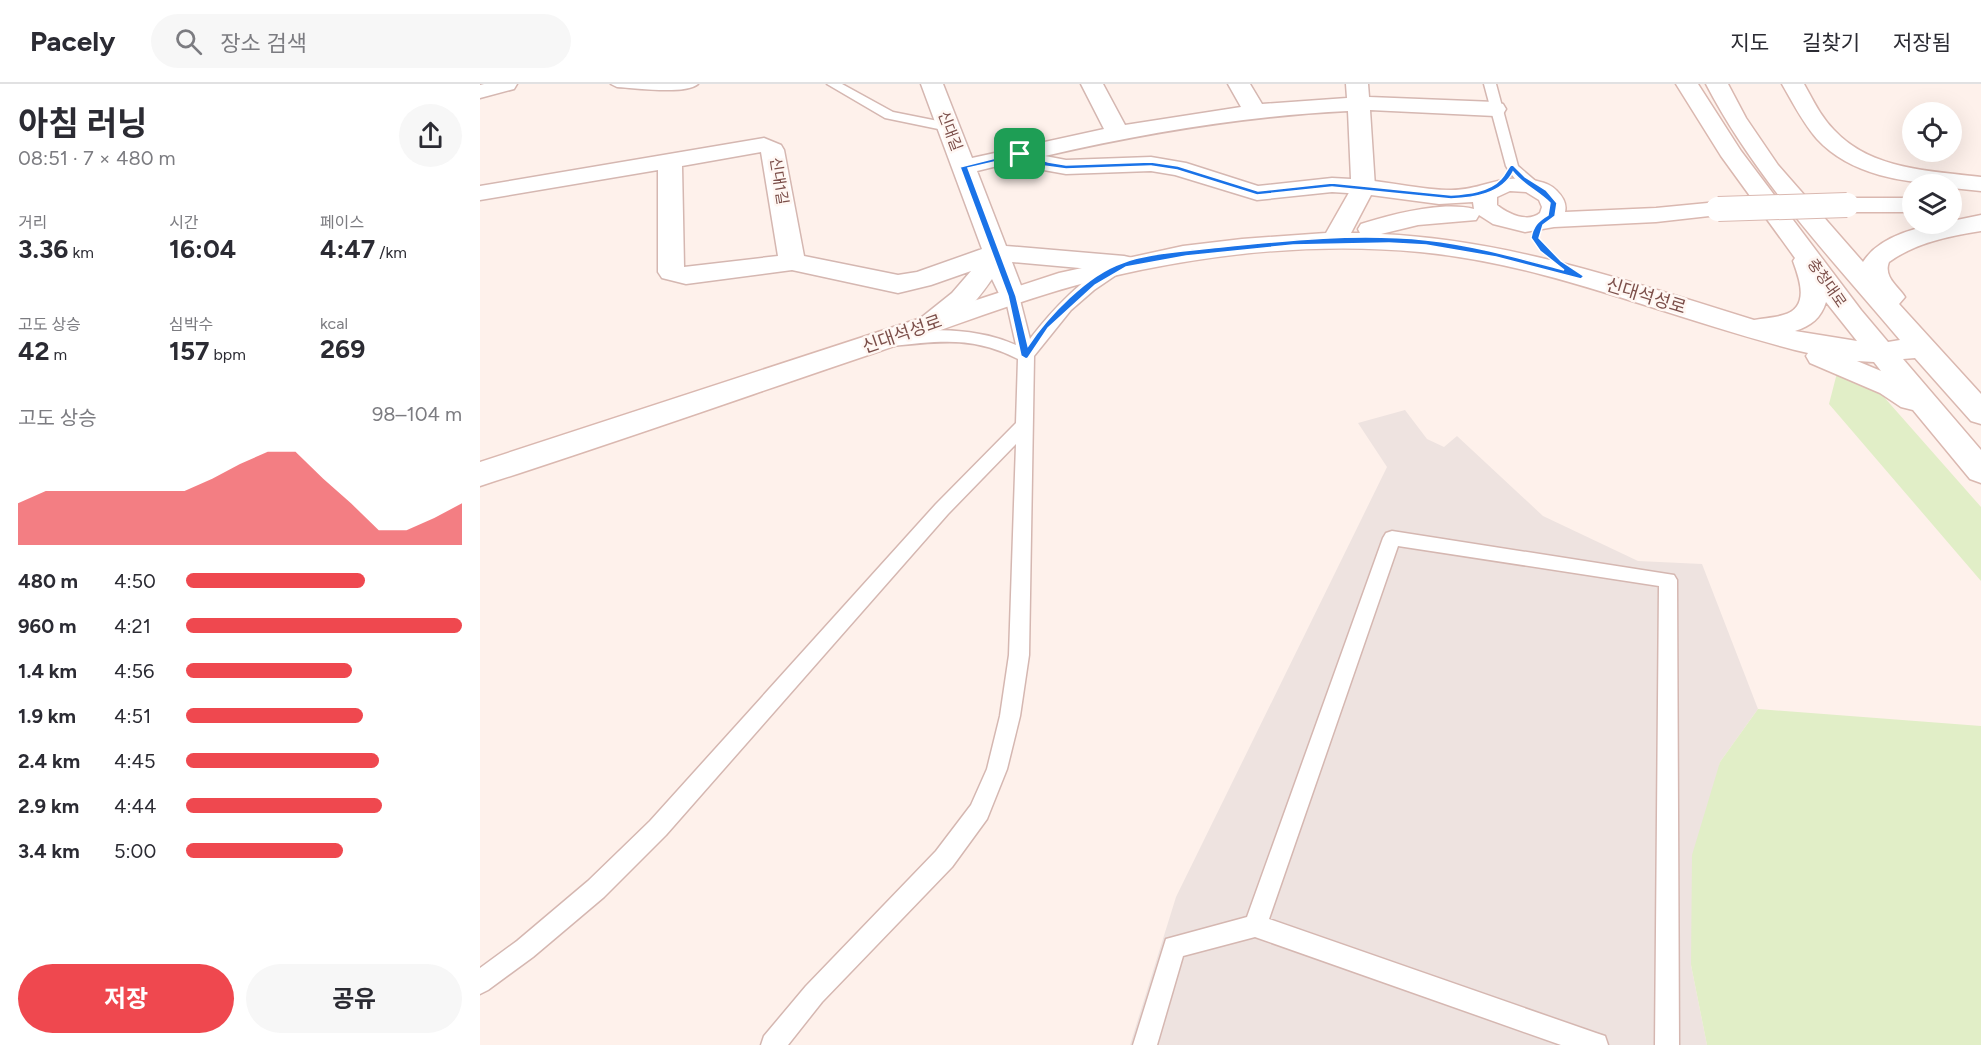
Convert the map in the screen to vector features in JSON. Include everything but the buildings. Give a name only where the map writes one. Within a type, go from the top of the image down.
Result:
[{"type":"street","points":[[480,92],[506,84]]},
{"type":"street","name":"신대길","points":[[932,84],[964,167],[1117,132],[1358,94],[1495,109]]},
{"type":"street","points":[[1092,84],[1117,132]]},
{"type":"street","points":[[1239,84],[1255,112]]},
{"type":"street","name":"충청대로","points":[[1687,84],[1722,140],[1851,316],[1981,471]]},
{"type":"street","name":"충청대로","points":[[1716,84],[1735,118],[1770,170],[1922,348],[1981,413]]},
{"type":"street","points":[[1792,84],[1817,124],[1848,154],[1893,171],[1981,184]]},
{"type":"street","points":[[1334,241],[1363,187],[1358,94]]},
{"type":"street","name":"신대1길","points":[[480,193],[764,146],[773,150],[792,262]]},
{"type":"street","points":[[1020,154],[1046,164],[1066,167],[1151,164],[1178,168],[1257,193],[1332,185],[1451,197],[1470,196],[1514,184],[1543,207],[1656,215],[1718,209],[1902,205]]},
{"type":"street","points":[[670,161],[671,272],[686,276],[792,262],[898,284],[922,279],[996,253],[1124,264]]},
{"type":"street","points":[[964,167],[1012,296]]},
{"type":"street","points":[[1492,189],[1485,196],[1485,207],[1497,218]]},
{"type":"street","points":[[1962,204],[1981,204]]},
{"type":"street","points":[[1334,241],[1392,222],[1429,216],[1478,215],[1518,225],[1543,207]]},
{"type":"street","points":[[1543,207],[1535,238],[1543,249],[1558,262],[1581,276]]},
{"type":"street","points":[[1922,348],[1920,330],[1879,282],[1874,273],[1874,263],[1885,252],[1906,242],[1981,223]]},
{"type":"street","name":"신대석성로","points":[[480,474],[1012,296],[1124,264],[1241,246],[1389,240],[1460,247],[1536,263],[1749,328],[1830,348],[1881,352],[1922,348]]},
{"type":"street","points":[[1749,328],[1781,326],[1801,319],[1812,306],[1816,295],[1814,280],[1798,241]]},
{"type":"street","points":[[932,323],[960,303],[974,288],[996,253]]},
{"type":"street","points":[[1749,328],[1890,386],[1915,402],[1955,440]]},
{"type":"lane","points":[[617,84],[664,86],[692,84]]},
{"type":"lane","points":[[833,84],[890,115],[948,127]]},
{"type":"lane","points":[[1490,84],[1512,166],[1543,207]]},
{"type":"lane","points":[[1492,189],[1506,180],[1512,166]]},
{"type":"lane","points":[[1026,356],[1045,326],[1066,304],[1092,283],[1124,264]]},
{"type":"lane","points":[[773,1045],[814,994],[944,859],[978,812],[997,769],[1010,716],[1019,656],[1026,356],[1012,296]]},
{"type":"lane","points":[[877,342],[963,335],[987,338],[1026,356]]},
{"type":"lane","points":[[480,982],[525,949],[596,889],[658,828],[942,509],[1025,424]]},
{"type":"lane","points":[[1256,926],[1392,538],[1668,580],[1667,1045]]},
{"type":"lane","points":[[1145,1045],[1174,947],[1256,926],[1596,1045]]},
{"type":"shaded area","points":[[1405,410],[1427,439],[1444,447],[1457,436],[1543,516],[1638,561],[1702,564],[1758,709],[1720,762],[1691,965],[1707,1045],[1130,1045],[1176,897],[1387,467],[1358,423]]},
{"type":"green space","points":[[1837,373],[1876,388],[1981,507],[1981,581],[1829,404]]},
{"type":"green space","points":[[1758,709],[1981,726],[1981,1045],[1707,1045],[1691,965],[1692,855],[1720,762]]},
{"type":"route","points":[[1020,154],[1046,164],[1066,167],[1151,164],[1178,168],[1257,193],[1332,185],[1451,197],[1470,196],[1489,191],[1506,180],[1512,166],[1522,179],[1543,192],[1553,203],[1552,216],[1540,223],[1536,229],[1535,238],[1543,249],[1558,262],[1581,276],[1496,254],[1426,243],[1389,240],[1293,242],[1241,246],[1124,264],[1092,283],[1066,304],[1045,326],[1026,356],[1012,296],[964,167],[1020,154]]}]
